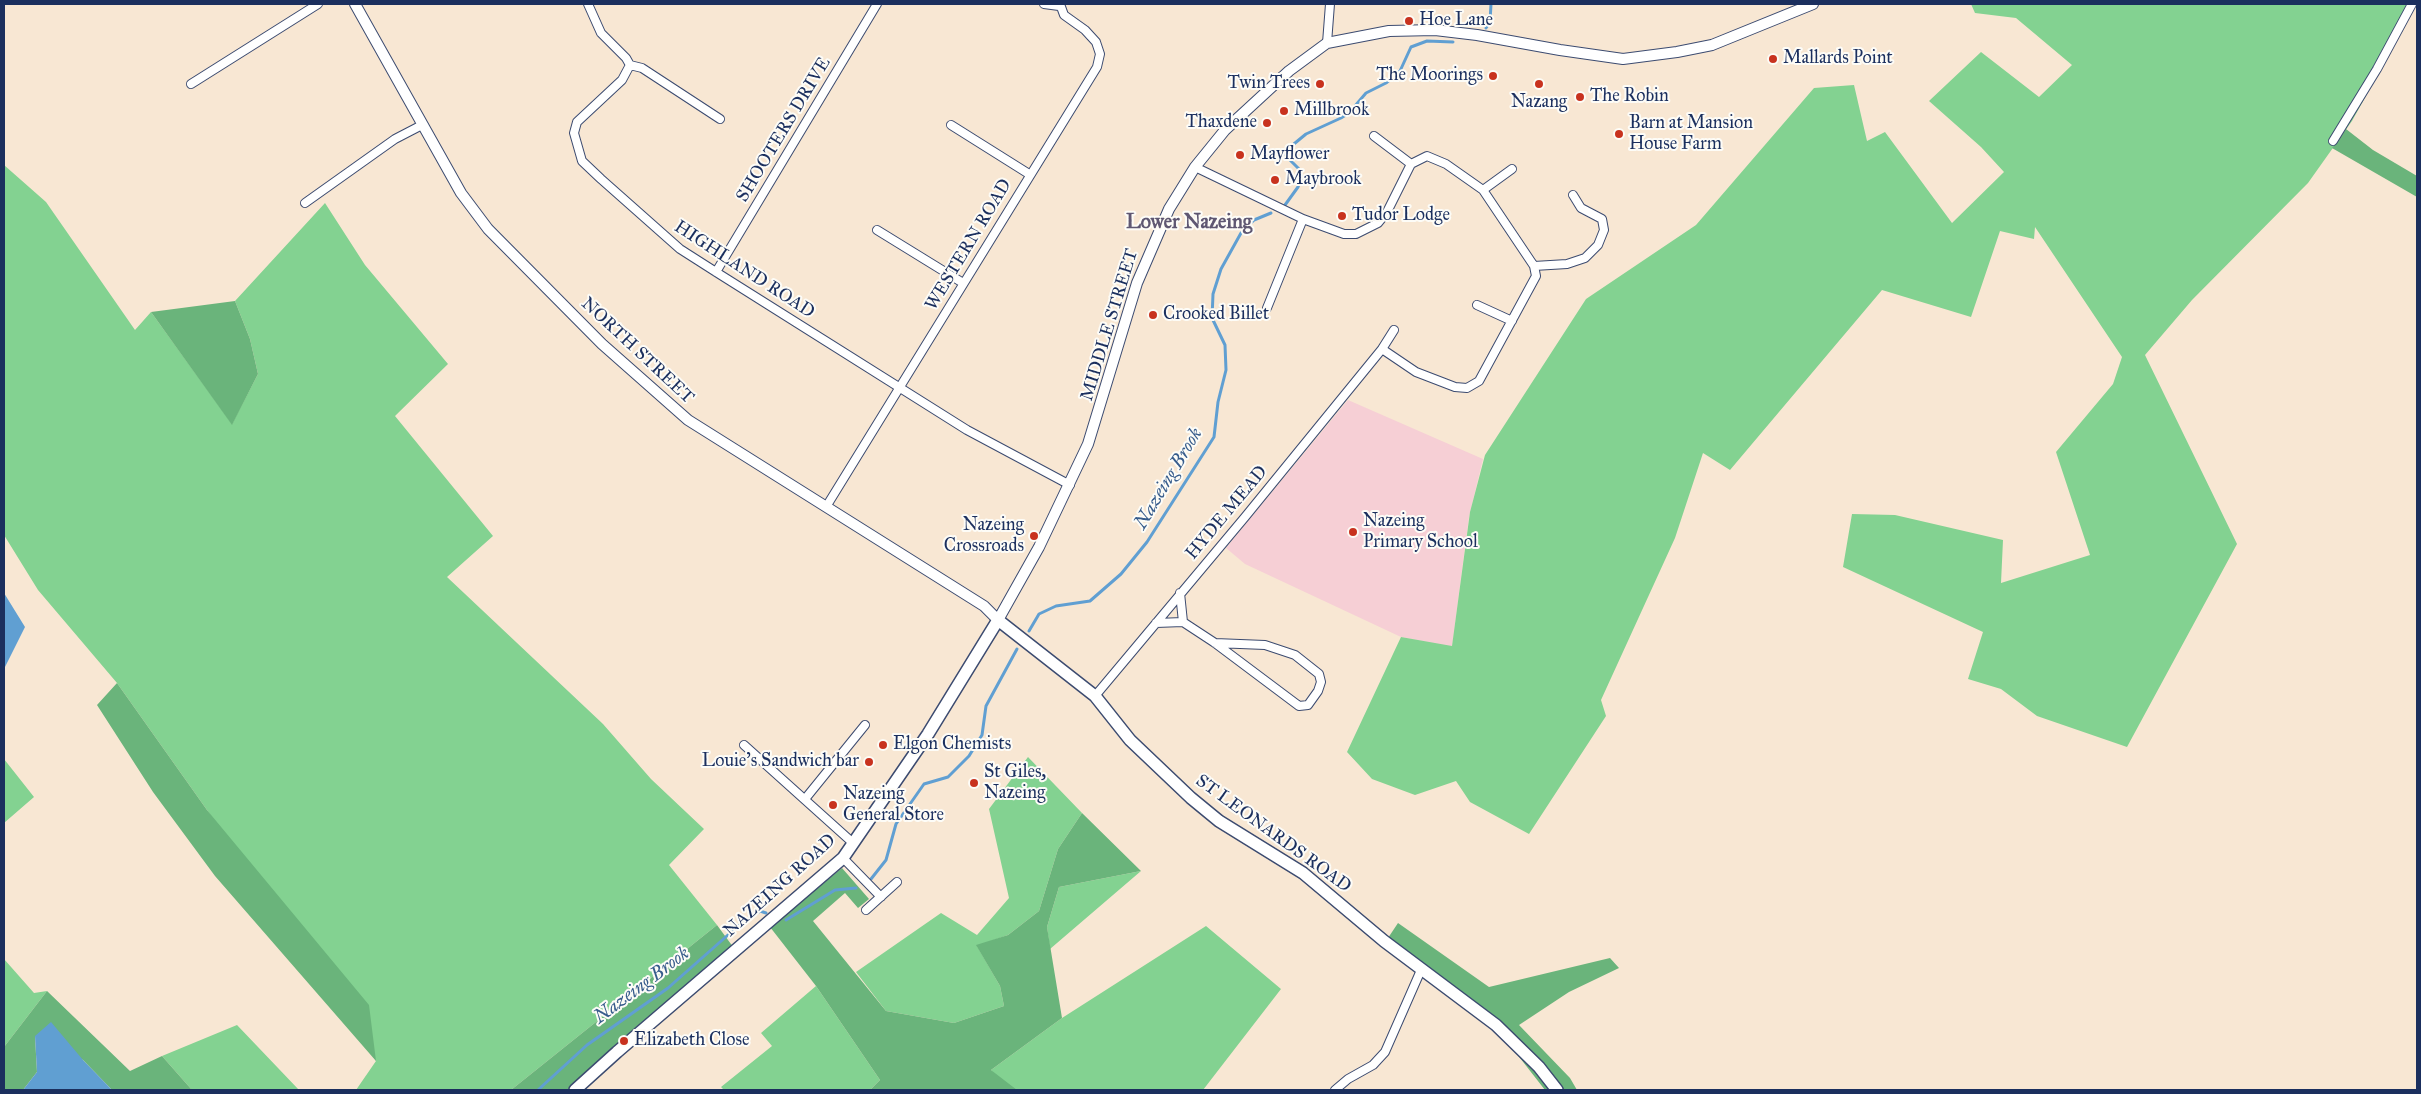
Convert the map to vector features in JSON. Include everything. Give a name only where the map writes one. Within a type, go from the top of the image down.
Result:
[{"type":"main road","name":"ST LEONARDS ROAD","points":[[998,620],[1095,696],[1130,740],[1191,798],[1219,821],[1303,873],[1421,970],[1496,1025],[1539,1067],[1557,1090]]},
{"type":"main road","name":"NAZEING ROAD","points":[[575,1090],[630,1040],[842,858],[928,734],[998,620]]},
{"type":"street","points":[[191,84],[318,4]]},
{"type":"street","name":"NORTH STREET","points":[[355,4],[461,193],[488,229],[602,344],[688,420],[984,606],[998,620]]},
{"type":"street","points":[[588,4],[601,33],[626,58],[630,65],[642,68],[720,119]]},
{"type":"street","name":"SHOOTERS DRIVE","points":[[716,272],[878,4]]},
{"type":"street","points":[[1044,4],[1060,5]]},
{"type":"street","points":[[1327,43],[1330,4]]},
{"type":"street","name":"MIDDLE STREET","points":[[998,620],[1070,485],[1088,444],[1114,365],[1124,322],[1152,244],[1169,209],[1195,167],[1225,130],[1252,103],[1289,71],[1327,43],[1389,31],[1434,30],[1624,58],[1677,52],[1712,45],[1813,4]]},
{"type":"street","points":[[2334,141],[2377,69],[2412,4]]},
{"type":"street","name":"WESTERN ROAD","points":[[826,507],[1029,174],[1097,67],[1100,54],[1096,42],[1064,15],[1060,5]]},
{"type":"street","name":"HIGHLAND ROAD","points":[[630,65],[622,80],[577,122],[574,133],[582,161],[680,249],[967,430],[1070,485]]},
{"type":"street","points":[[305,203],[395,139],[422,125]]},
{"type":"street","points":[[952,125],[1029,174]]},
{"type":"street","points":[[1374,136],[1411,164]]},
{"type":"street","points":[[1195,167],[1303,219],[1344,234],[1356,234],[1367,231],[1378,224],[1387,212],[1411,164],[1427,156],[1446,164],[1483,190],[1534,266],[1536,276],[1479,381],[1467,388],[1455,387],[1416,372],[1382,349]]},
{"type":"street","points":[[1483,190],[1512,169]]},
{"type":"street","points":[[1534,266],[1566,264],[1585,258],[1598,245],[1604,230],[1602,219],[1581,208],[1574,195]]},
{"type":"street","points":[[1267,308],[1303,219]]},
{"type":"street","points":[[877,230],[963,283]]},
{"type":"street","points":[[1477,305],[1512,321]]},
{"type":"street","name":"HYDE MEAD","points":[[1095,696],[1382,349],[1394,330]]},
{"type":"street","points":[[1180,593],[1183,622]]},
{"type":"street","points":[[1156,623],[1183,622],[1215,643],[1299,706],[1308,705],[1322,682],[1319,674],[1295,655],[1265,645],[1215,643]]},
{"type":"street","points":[[805,799],[865,725]]},
{"type":"street","points":[[744,745],[853,843]]},
{"type":"street","points":[[842,858],[881,897]]},
{"type":"street","points":[[866,910],[897,882]]},
{"type":"street","points":[[1335,1090],[1348,1079],[1373,1065],[1385,1052],[1421,970]]},
{"type":"shaded area","name":"Nazeing Primary School","points":[[1348,400],[1483,459],[1469,517],[1452,647],[1401,637],[1245,564],[1226,548]]},
{"type":"green space","points":[[1971,4],[2417,4],[2352,121],[2308,183],[2192,300],[2145,355],[2237,544],[2127,747],[2037,716],[2001,689],[1968,679],[1983,632],[1843,567],[1852,514],[1895,515],[2003,540],[2001,583],[2090,555],[2056,452],[2113,384],[2122,357],[2035,227],[2034,239],[2000,231],[1971,317],[1882,290],[1730,470],[1703,453],[1675,538],[1601,700],[1606,716],[1529,834],[1470,802],[1456,781],[1415,795],[1372,779],[1347,752],[1401,637],[1452,646],[1470,512],[1485,455],[1586,299],[1696,225],[1814,88],[1854,85],[1867,141],[1885,132],[1952,223],[2004,172],[1981,147],[1929,101],[1981,52],[2039,97],[2072,65],[2016,18],[1975,13]]},
{"type":"green space","points":[[2346,129],[2373,150],[2417,176],[2417,197],[2332,148]]},
{"type":"green space","points":[[4,165],[46,202],[135,330],[151,312],[232,424],[258,374],[250,339],[235,301],[325,203],[365,265],[448,364],[395,416],[493,536],[447,577],[603,724],[651,779],[704,829],[669,865],[717,925],[511,1090],[356,1090],[376,1061],[207,810],[117,683],[38,590],[4,535]]},
{"type":"green space","points":[[235,301],[250,339],[258,374],[232,425],[151,312]]},
{"type":"green space","points":[[117,683],[207,810],[369,1005],[376,1061],[215,876],[153,792],[97,705]]},
{"type":"green space","points":[[1028,757],[1082,813],[1058,849],[1039,911],[1008,935],[977,946],[1000,986],[1004,1006],[954,1023],[886,1011],[856,972],[941,913],[977,935],[1009,898],[989,809]]},
{"type":"green space","points":[[4,759],[34,797],[4,823]]},
{"type":"green space","points":[[1082,813],[1141,871],[1059,887],[1047,927],[1062,1018],[991,1070],[1017,1090],[870,1090],[880,1080],[816,986],[770,927],[842,868],[869,899],[858,908],[845,893],[813,921],[886,1011],[954,1023],[1004,1006],[1000,986],[976,945],[1008,935],[1039,911],[1058,849]]},
{"type":"green space","points":[[1141,871],[1050,949],[1047,927],[1059,887]]},
{"type":"green space","points":[[1398,923],[1489,987],[1610,958],[1619,968],[1569,992],[1519,1025],[1570,1078],[1577,1090],[1545,1090],[1502,1035],[1382,947]]},
{"type":"green space","points":[[717,925],[739,955],[664,1016],[584,1090],[511,1090]]},
{"type":"green space","points":[[1206,926],[1281,989],[1203,1090],[1006,1090],[991,1070],[1062,1018]]},
{"type":"green space","points":[[4,959],[34,993],[47,991],[4,1047]]},
{"type":"green space","points":[[816,986],[880,1080],[870,1090],[724,1090],[721,1087],[772,1046],[761,1033]]},
{"type":"green space","points":[[47,991],[130,1071],[162,1056],[192,1090],[112,1090],[83,1060],[35,1036],[37,1072],[23,1090],[4,1090],[4,1047]]},
{"type":"green space","points":[[237,1025],[299,1090],[192,1090],[162,1056]]},
{"type":"water","points":[[4,593],[25,627],[4,669]]},
{"type":"water","points":[[51,1022],[83,1060],[112,1090],[23,1090],[37,1072],[35,1036]]},
{"type":"waterway","name":"Nazeing Brook","points":[[1486,28],[1490,22],[1491,4]]},
{"type":"waterway","name":"Nazeing Brook","points":[[1285,205],[1298,187],[1302,177],[1299,169],[1285,155],[1289,148],[1306,134],[1349,113],[1366,93],[1386,83],[1400,71],[1411,47],[1427,41],[1453,42]]},
{"type":"waterway","name":"Nazeing Brook","points":[[1029,631],[1039,614],[1056,606],[1090,601],[1121,574],[1147,542],[1214,437],[1218,402],[1226,370],[1225,345],[1212,318],[1213,294],[1221,269],[1241,233],[1254,220],[1271,213]]},
{"type":"waterway","name":"Nazeing Brook","points":[[871,879],[886,860],[896,824],[924,784],[948,777],[969,756],[982,735],[986,706],[1017,649]]},
{"type":"waterway","name":"Nazeing Brook","points":[[786,920],[835,890],[856,888]]},
{"type":"waterway","name":"Nazeing Brook","points":[[538,1090],[587,1045],[668,988],[737,927],[760,911],[766,913]]},
{"type":"place","name":"Hoe Lane","points":[[1409,21]]},
{"type":"place","name":"Mallards Point","points":[[1773,59]]},
{"type":"place","name":"The Moorings","points":[[1493,76]]},
{"type":"place","name":"Twin Trees","points":[[1320,84]]},
{"type":"place","name":"Nazang","points":[[1539,84]]},
{"type":"place","name":"The Robin","points":[[1580,97]]},
{"type":"place","name":"Millbrook","points":[[1284,111]]},
{"type":"place","name":"Thaxdene","points":[[1267,123]]},
{"type":"place","name":"Barn at Mansion House Farm","points":[[1619,134]]},
{"type":"place","name":"Mayflower","points":[[1240,155]]},
{"type":"place","name":"Maybrook","points":[[1275,180]]},
{"type":"place","name":"Tudor Lodge","points":[[1342,216]]},
{"type":"place","name":"Crooked Billet","points":[[1153,315]]},
{"type":"place","name":"Nazeing Primary School","points":[[1353,532]]},
{"type":"place","name":"Nazeing Crossroads","points":[[1034,536]]},
{"type":"place","name":"Elgon Chemists","points":[[883,745]]},
{"type":"place","name":"Louie’s Sandwich bar","points":[[869,762]]},
{"type":"place","name":"St Giles, Nazeing","points":[[974,783]]},
{"type":"place","name":"Nazeing General Store","points":[[833,805]]},
{"type":"place","name":"Elizabeth Close","points":[[624,1041]]},
{"type":"district","name":"Lower Nazeing","points":[[1189,223]]}]
